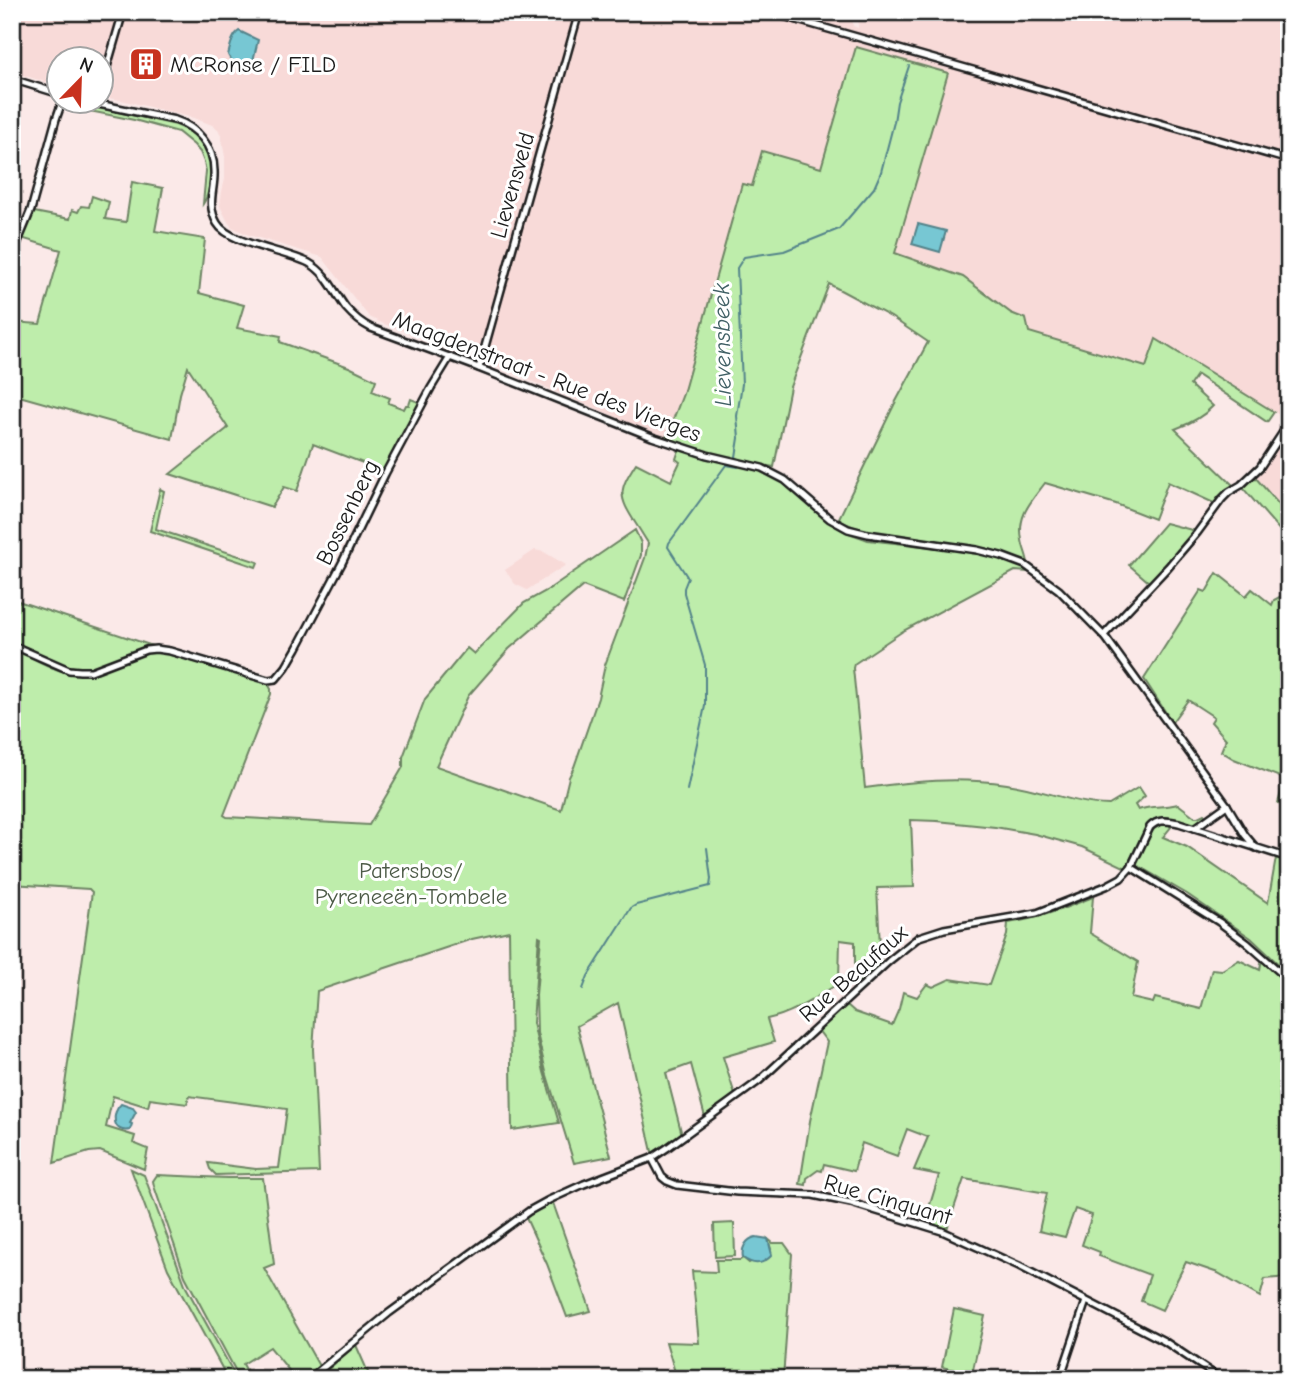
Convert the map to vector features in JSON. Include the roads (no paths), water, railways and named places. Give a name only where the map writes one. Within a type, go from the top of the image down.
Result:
[{"type":"street","points":[[113,46],[122,12]]},
{"type":"street","name":"Lievensveld","points":[[479,368],[579,12]]},
{"type":"street","points":[[769,12],[1289,160]]},
{"type":"street","points":[[12,79],[46,90]]},
{"type":"street","name":"Maagdenstraat - Rue des Vierges","points":[[116,107],[174,120],[200,134],[211,152],[214,171],[211,200],[220,227],[236,239],[289,254],[315,267],[331,284],[346,307],[368,327],[652,437],[771,472],[794,487],[830,519],[848,529],[978,550],[1017,562],[1038,574],[1059,590],[1104,635],[1227,805]]},
{"type":"street","points":[[12,256],[31,210],[57,116]]},
{"type":"street","name":"Bossenberg","points":[[12,645],[69,670],[91,671],[136,652],[156,649],[272,680],[279,677],[297,648],[385,474],[450,357]]},
{"type":"street","points":[[1104,635],[1198,533],[1222,499],[1258,469],[1289,423]]},
{"type":"street","points":[[1195,828],[1227,805],[1256,848]]},
{"type":"street","name":"Rue Beaufaux","points":[[652,1158],[760,1081],[889,961],[919,937],[944,929],[1030,915],[1106,886],[1121,878],[1132,864],[1152,825],[1163,820],[1289,858]]},
{"type":"street","points":[[1132,864],[1219,922],[1289,980]]},
{"type":"street","points":[[309,1379],[365,1331],[529,1211],[584,1184],[652,1158]]},
{"type":"street","name":"Rue Cinquant","points":[[652,1158],[662,1177],[677,1185],[729,1192],[813,1195],[851,1203],[942,1231],[1019,1266],[1164,1341],[1221,1379]]},
{"type":"street","points":[[1060,1379],[1086,1301]]},
{"type":"water","points":[[239,31],[258,40],[253,61],[235,62],[228,55],[233,39]]},
{"type":"water","points":[[918,224],[946,231],[940,252],[912,244]]},
{"type":"water","points":[[121,1104],[133,1108],[136,1112],[130,1123],[130,1130],[120,1129],[115,1122],[116,1112]]},
{"type":"water","points":[[756,1237],[768,1239],[772,1255],[758,1263],[743,1258],[747,1242]]},
{"type":"waterway","name":"Lievensbeek","points":[[741,460],[736,457],[739,438],[737,416],[742,384],[737,268],[744,257],[784,251],[839,229],[874,188],[881,172],[897,102],[909,66]]},
{"type":"waterway","name":"Lievensbeek","points":[[687,790],[705,706],[705,665],[684,593],[688,578],[668,547],[726,465],[741,465]]},
{"type":"waterway","name":"Lievensbeek","points":[[583,989],[588,976],[631,908],[710,886],[707,848]]},
{"type":"place","name":"MCRonse / FILD","points":[[146,64]]},
{"type":"park label","name":"Patersbos/ Pyreneeën-Tombele","points":[[411,883]]}]
